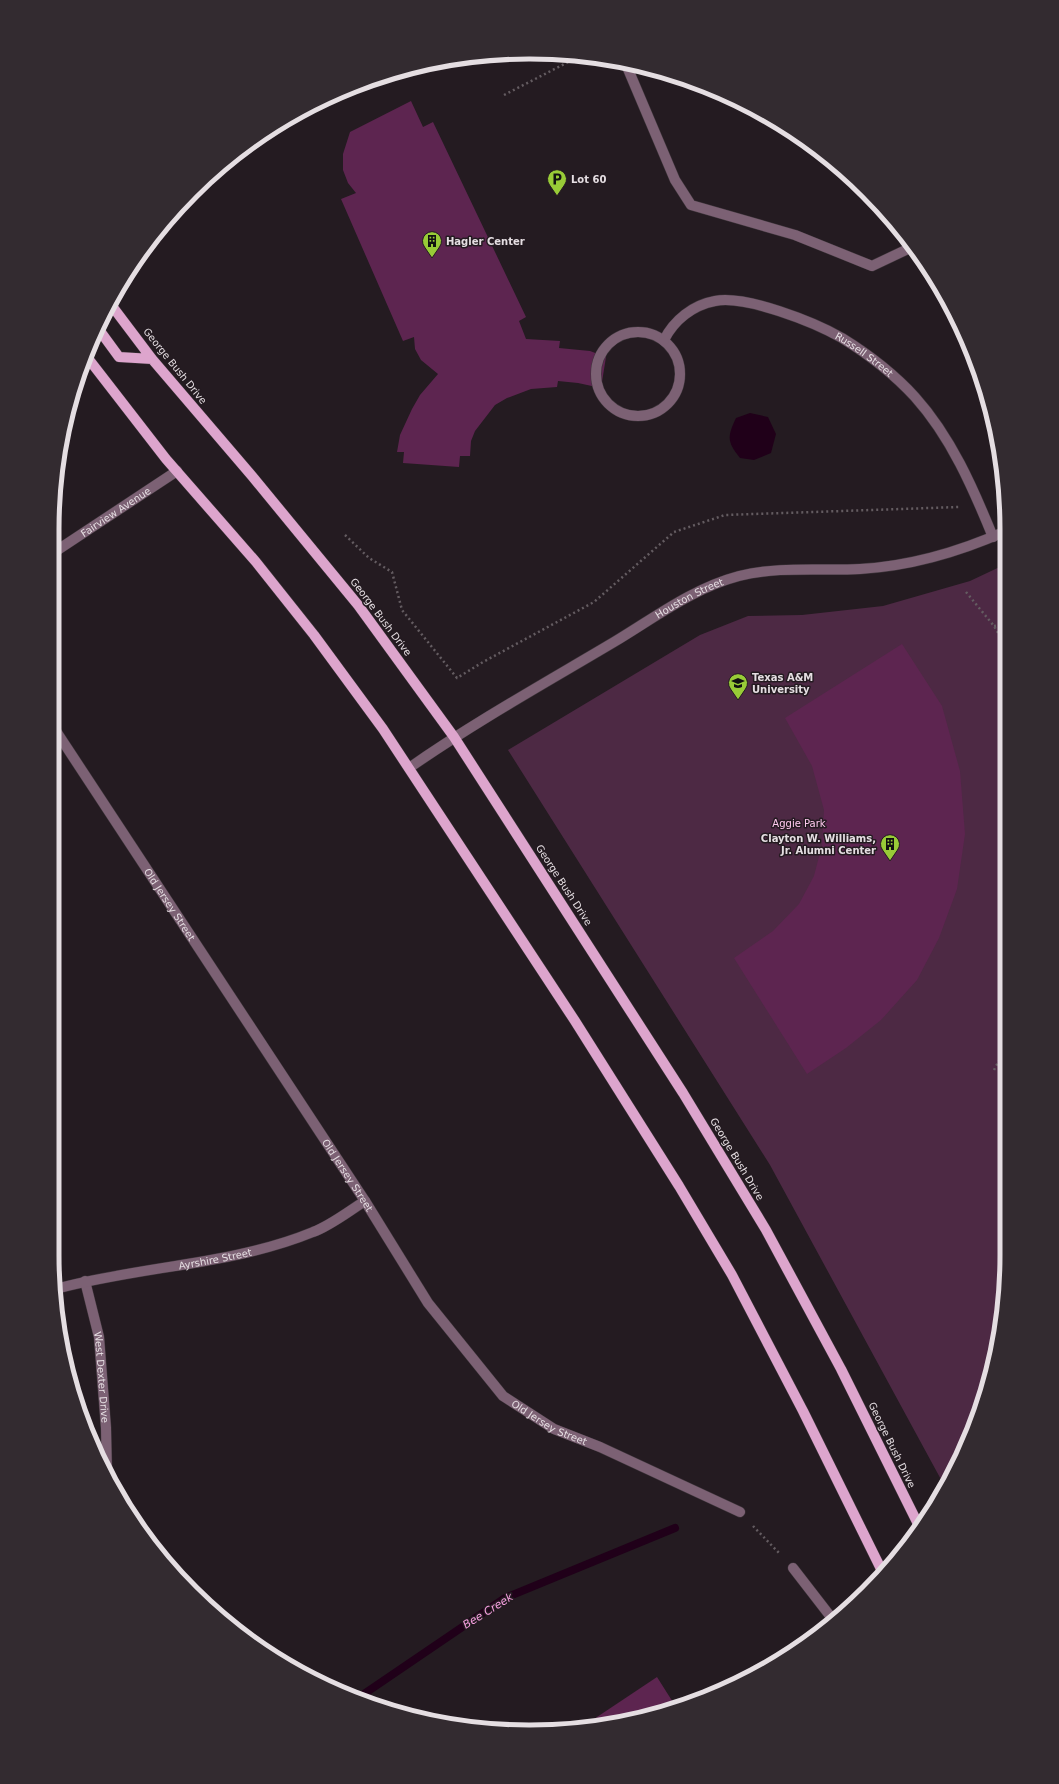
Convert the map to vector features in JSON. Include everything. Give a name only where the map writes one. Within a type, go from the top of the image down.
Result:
[{"type":"main road","name":"George Bush Drive","points":[[114,309],[152,359],[252,476],[358,605],[454,737],[683,1093],[766,1230],[841,1369],[917,1522]]},
{"type":"main road","points":[[102,334],[118,356],[152,359]]},
{"type":"main road","points":[[90,362],[178,471],[256,562],[314,635],[383,729],[579,1027],[679,1186],[728,1268],[803,1411],[880,1568]]},
{"type":"main road","points":[[912,1512],[920,1517]]},
{"type":"street","points":[[628,70],[675,180],[691,205],[795,235],[872,266],[907,249]]},
{"type":"street","name":"Russell Street","points":[[664,340],[669,330],[677,320],[693,309],[715,301],[732,300],[755,304],[793,316],[840,337],[879,364],[915,397],[951,448],[980,506],[993,537]]},
{"type":"street","points":[[638,332],[652,333],[664,340],[674,350],[679,363],[680,377],[678,390],[670,402],[659,411],[646,416],[632,416],[618,412],[608,404],[600,392],[596,378],[597,364],[603,351],[612,341],[624,334],[638,332]]},
{"type":"street","name":"Fairview Avenue","points":[[59,549],[178,471]]},
{"type":"street","name":"Houston Street","points":[[409,768],[454,737],[676,604],[717,584],[758,572],[779,570],[859,569],[895,566],[952,553],[1000,534]]},
{"type":"street","name":"Old Jersey Street","points":[[59,736],[365,1201],[428,1303],[503,1396],[554,1429],[600,1447],[740,1512]]},
{"type":"street","name":"Ayrshire Street","points":[[60,1288],[85,1281],[252,1252],[314,1232],[365,1201]]},
{"type":"street","name":"West Dexter Drive","points":[[85,1281],[100,1337],[107,1460]]},
{"type":"street","points":[[793,1568],[830,1616]]},
{"type":"path","points":[[504,95],[570,61]]},
{"type":"path","points":[[346,535],[369,558],[392,572],[402,610],[457,678],[483,662],[594,602],[674,532],[688,527],[725,515],[980,506],[999,498]]},
{"type":"path","points":[[966,592],[994,626],[1000,636]]},
{"type":"path","points":[[994,626],[1000,625]]},
{"type":"path","points":[[994,1070],[1000,1058]]},
{"type":"path","points":[[740,1512],[793,1568]]},
{"type":"green space","name":"Aggie Park","points":[[1000,567],[1000,1254],[996,1316],[984,1376],[964,1435],[942,1481],[770,1165],[508,750],[700,635],[748,616],[802,615],[883,606],[970,581]]},
{"type":"shaded area","points":[[750,413],[768,417],[776,434],[771,453],[754,460],[740,458],[733,448],[730,439],[731,430],[736,418]]},
{"type":"building","name":"Hagler Center","points":[[411,101],[423,127],[433,122],[526,317],[519,321],[526,339],[560,341],[559,348],[590,351],[606,357],[601,388],[578,383],[558,381],[557,387],[531,389],[507,398],[495,405],[475,431],[471,441],[470,456],[460,456],[459,467],[403,463],[404,452],[397,452],[400,435],[412,409],[420,395],[438,374],[421,360],[415,349],[414,337],[403,341],[341,199],[356,193],[348,183],[343,170],[343,154],[350,132]]},
{"type":"building","name":"Clayton W. Williams, Jr. Alumni Center","points":[[902,644],[942,706],[960,771],[965,834],[957,889],[939,938],[917,980],[881,1020],[846,1048],[807,1074],[734,958],[773,931],[799,904],[814,876],[822,845],[824,810],[812,766],[785,718]]},
{"type":"building","points":[[657,1677],[673,1702],[621,1716],[591,1721]]},
{"type":"waterway","name":"Bee Creek","points":[[363,1694],[505,1598],[675,1528]]},
{"type":"place","name":"Lot 60","points":[[557,196]]},
{"type":"place","name":"Hagler Center","points":[[432,258]]},
{"type":"place","name":"Texas A&M University","points":[[738,700]]},
{"type":"place","name":"Clayton W. Williams, Jr. Alumni Center","points":[[890,861]]}]
